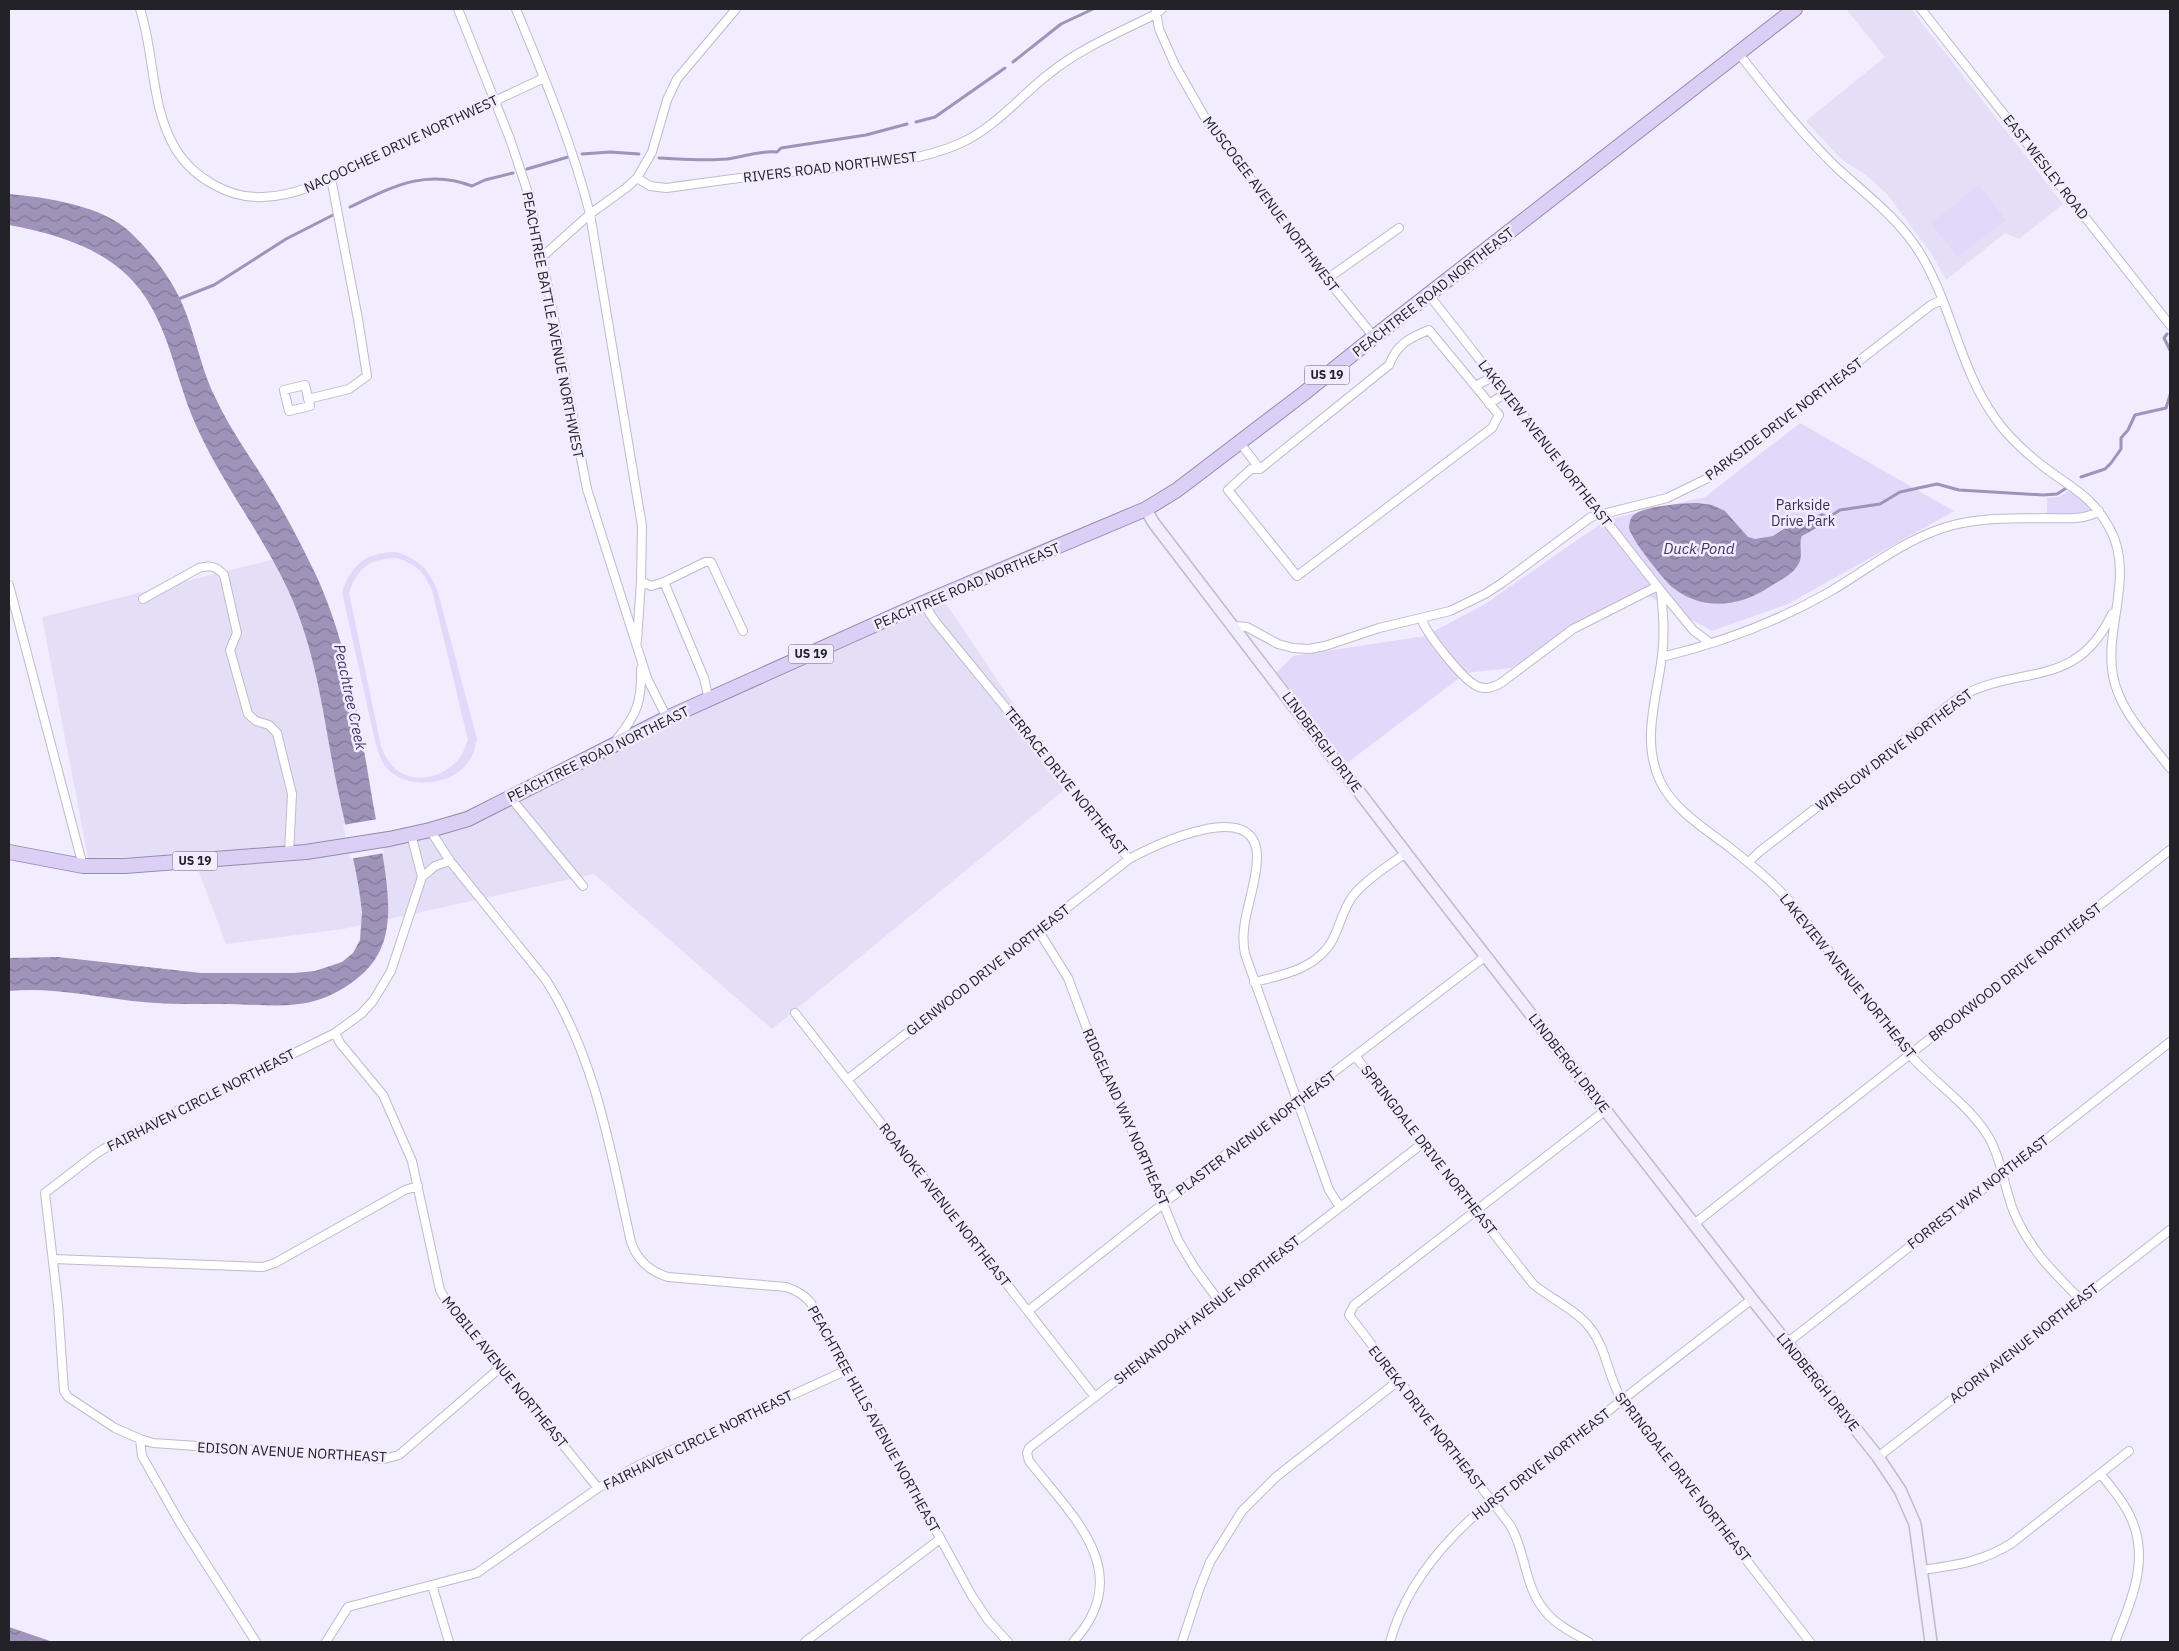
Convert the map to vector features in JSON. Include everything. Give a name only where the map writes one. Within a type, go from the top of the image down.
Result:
[{"type":"highway","name":"PEACHTREE ROAD NORTHEAST","points":[[9,852],[83,866],[125,866],[306,852],[389,839],[468,819],[667,718],[922,603],[1146,509],[1177,490],[1240,443],[1795,9]]},
{"type":"main road","name":"LINDBERGH DRIVE","points":[[1146,509],[1153,522],[1406,853],[1752,1299],[1878,1457],[1900,1490],[1912,1514],[1918,1536],[1931,1642]]},
{"type":"street","name":"NACOOCHEE DRIVE NORTHWEST","points":[[140,9],[160,112],[167,133],[176,149],[188,164],[209,182],[226,191],[244,196],[264,197],[307,188],[544,78]]},
{"type":"street","name":"PEACHTREE BATTLE AVENUE NORTHWEST","points":[[458,9],[495,101],[528,193],[584,475],[636,646],[647,678],[667,718]]},
{"type":"street","name":"PEACHTREE BATTLE AVENUE NORTHWEST","points":[[516,9],[574,156],[590,214],[642,526],[641,581],[636,646]]},
{"type":"street","points":[[542,257],[590,214],[626,188],[636,178],[652,152],[671,90],[736,9]]},
{"type":"street","name":"RIVERS ROAD NORTHWEST","points":[[636,178],[650,186],[666,188],[797,171],[895,161],[938,152],[963,142],[987,128],[1049,73],[1069,58],[1162,9]]},
{"type":"street","name":"EAST WESLEY ROAD","points":[[1921,9],[2170,325]]},
{"type":"street","name":"MUSCOGEE AVENUE NORTHWEST","points":[[1156,12],[1159,29],[1175,65],[1208,123],[1326,279],[1374,337]]},
{"type":"street","points":[[1739,54],[1808,139],[1886,210],[1904,230],[1925,262],[1942,300],[1970,375],[1995,418],[2027,453],[2081,492],[2100,511],[2112,532],[2119,556],[2120,580],[2110,656],[2113,678],[2120,697],[2133,719],[2170,768]]},
{"type":"street","points":[[308,399],[349,389],[367,376],[357,310],[330,178]]},
{"type":"street","points":[[1326,279],[1399,228]]},
{"type":"street","name":"LAKEVIEW AVENUE NORTHEAST","points":[[1429,295],[1659,589],[1693,630],[1710,643]]},
{"type":"street","name":"PARKSIDE DRIVE NORTHEAST","points":[[1233,626],[1245,626],[1278,644],[1293,648],[1309,649],[1325,646],[1379,628],[1450,611],[1485,594],[1538,557],[1584,521],[1600,514],[1667,498],[1708,478],[1931,306],[1942,300]]},
{"type":"street","points":[[1429,330],[1475,386],[1499,415],[1492,428],[1296,576],[1228,490],[1251,468],[1260,469],[1389,365],[1394,351],[1412,337],[1429,330]]},
{"type":"street","points":[[1475,386],[1493,376]]},
{"type":"street","points":[[1489,404],[1506,393]]},
{"type":"street","points":[[1240,443],[1260,469]]},
{"type":"street","points":[[1662,657],[1710,643],[1801,608],[1832,591],[1896,549],[1944,528],[1996,520],[2085,517],[2100,511]]},
{"type":"street","points":[[641,581],[651,586],[664,582],[705,562],[711,562],[743,631]]},
{"type":"street","points":[[143,599],[199,568],[208,566],[218,568],[224,576],[237,632],[230,650],[248,714],[256,721],[269,725],[277,734],[292,794],[289,853]]},
{"type":"street","points":[[664,582],[704,678],[709,700]]},
{"type":"street","points":[[9,585],[83,866]]},
{"type":"street","points":[[1421,618],[1427,632],[1468,681],[1477,687],[1490,688],[1501,683],[1574,629],[1659,589]]},
{"type":"street","name":"LAKEVIEW AVENUE NORTHEAST","points":[[1659,589],[1664,623],[1662,657],[1650,738],[1653,760],[1660,780],[1670,797],[1684,812],[1749,862],[1773,884],[1795,908],[1910,1055],[1980,1125],[1994,1147],[2013,1208],[2030,1244],[2044,1263],[2081,1300]]},
{"type":"street","name":"TERRACE DRIVE NORTHEAST","points":[[922,603],[1130,859],[1157,845],[1208,829],[1232,826],[1248,833],[1255,844],[1257,856],[1242,942],[1254,982],[1329,1190],[1340,1207]]},
{"type":"street","name":"WINSLOW DRIVE NORTHEAST","points":[[1749,862],[1759,852],[1961,696],[1992,683],[2052,671],[2077,659],[2098,639],[2116,608]]},
{"type":"street","name":"PEACHTREE BATTLE AVENUE NORTHWEST","points":[[610,747],[632,722],[640,704],[642,688],[641,659]]},
{"type":"street","points":[[510,797],[583,886]]},
{"type":"street","name":"PEACHTREE HILLS AVENUE NORTHEAST","points":[[430,830],[450,861],[546,980],[559,1000],[599,1100],[631,1242],[639,1259],[652,1270],[668,1277],[786,1287],[798,1291],[811,1303],[972,1596],[988,1620],[1008,1642]]},
{"type":"street","points":[[411,834],[422,876],[435,866],[450,861]]},
{"type":"street","name":"BROOKWOOD DRIVE NORTHEAST","points":[[1694,1224],[2170,850]]},
{"type":"street","points":[[1254,982],[1292,972],[1319,955],[1333,939],[1345,908],[1353,896],[1406,853]]},
{"type":"street","name":"GLENWOOD DRIVE NORTHEAST","points":[[847,1080],[1130,859]]},
{"type":"street","name":"FAIRHAVEN CIRCLE NORTHEAST","points":[[140,1439],[115,1428],[68,1397],[64,1391],[53,1259],[44,1198],[48,1189],[97,1153],[124,1137],[335,1032],[361,1014],[383,986],[401,945],[422,876]]},
{"type":"street","name":"RIDGELAND WAY NORTHEAST","points":[[1038,930],[1068,978],[1094,1048],[1186,1254],[1219,1301]]},
{"type":"street","name":"PLASTER AVENUE NORTHEAST","points":[[1028,1311],[1486,956]]},
{"type":"street","name":"ROANOKE AVENUE NORTHEAST","points":[[795,1013],[1095,1397]]},
{"type":"street","name":"MOBILE AVENUE NORTHEAST","points":[[335,1032],[340,1043],[384,1095],[412,1161],[440,1290],[598,1488]]},
{"type":"street","name":"FORREST WAY NORTHEAST","points":[[1787,1343],[2170,1042]]},
{"type":"street","name":"SPRINGDALE DRIVE NORTHEAST","points":[[1356,1057],[1533,1284],[1580,1318],[1591,1329],[1599,1343],[1613,1386],[1622,1400],[1810,1642]]},
{"type":"street","points":[[1476,1211],[1606,1110]]},
{"type":"street","name":"SHENANDOAH AVENUE NORTHEAST","points":[[1073,1642],[1085,1629],[1094,1614],[1099,1597],[1100,1577],[1096,1556],[1088,1538],[1029,1461],[1027,1453],[1029,1448],[1423,1143]]},
{"type":"street","points":[[53,1259],[263,1267],[275,1263],[405,1190],[418,1186]]},
{"type":"street","name":"EUREKA DRIVE NORTHEAST","points":[[1476,1211],[1354,1306],[1349,1315],[1516,1534],[1537,1600],[1558,1623],[1589,1642]]},
{"type":"street","name":"ACORN AVENUE NORTHEAST","points":[[1878,1457],[2170,1230]]},
{"type":"street","name":"HURST DRIVE NORTHEAST","points":[[1390,1642],[1402,1606],[1417,1579],[1432,1559],[1457,1533],[1492,1501],[1752,1299]]},
{"type":"street","name":"EDISON AVENUE NORTHEAST","points":[[140,1439],[167,1445],[391,1459],[399,1455],[502,1367]]},
{"type":"street","name":"FAIRHAVEN CIRCLE NORTHEAST","points":[[326,1642],[348,1607],[477,1573],[598,1488],[639,1465],[847,1370]]},
{"type":"street","points":[[1182,1642],[1210,1562],[1242,1511],[1276,1477],[1398,1380]]},
{"type":"street","points":[[140,1439],[139,1448],[146,1464],[180,1523],[256,1642]]},
{"type":"street","points":[[1922,1570],[1967,1564],[1997,1553],[2101,1474],[2129,1450]]},
{"type":"street","points":[[2101,1474],[2130,1516],[2138,1537],[2140,1557],[2135,1589],[2115,1642]]},
{"type":"street","points":[[805,1642],[940,1539]]},
{"type":"street","points":[[432,1585],[449,1642]]},
{"type":"shaded area","points":[[1846,9],[1911,9],[2063,204],[2019,239],[2005,233],[1946,280],[1933,256],[1887,194],[1866,175],[1841,159],[1806,121],[1885,57]]},
{"type":"shaded area","points":[[295,554],[354,841],[403,834],[525,787],[942,598],[1069,786],[772,1029],[594,874],[343,929],[226,944],[193,856],[88,858],[42,617]]},
{"type":"green space","points":[[1979,185],[2006,220],[1957,257],[1931,223]]},
{"type":"green space","name":"Parkside Drive Park","points":[[1800,423],[1954,511],[1788,604],[1712,631],[1639,591],[1511,668],[1466,673],[1347,763],[1276,673],[1293,656],[1425,636],[1485,604],[1606,520],[1705,497]]},
{"type":"green space","points":[[2071,489],[2095,511],[2047,516],[2047,498],[2059,497]]},
{"type":"green space","points":[[397,552],[412,558],[426,570],[437,589],[477,739],[472,756],[461,770],[451,777],[439,781],[413,782],[391,772],[383,763],[375,741],[342,592],[356,566],[369,557]],"holes":[[[397,558],[419,570],[426,578],[432,590],[468,740],[460,758],[450,767],[442,773],[422,778],[403,774],[395,768],[381,746],[349,593],[356,577],[366,566],[379,560]]]},
{"type":"water","name":"Peachtree Creek","points":[[9,194],[57,201],[106,216],[131,233],[156,260],[170,280],[181,302],[211,389],[222,411],[300,542],[328,603],[346,660],[358,719],[385,868],[388,913],[384,940],[375,960],[360,976],[344,988],[328,996],[298,1004],[282,1005],[181,1004],[144,1002],[56,991],[9,991],[9,958],[58,957],[201,973],[294,973],[315,971],[342,962],[353,953],[360,940],[362,912],[355,866],[338,791],[314,665],[299,616],[266,548],[202,439],[185,398],[160,324],[141,291],[128,276],[102,256],[57,236],[9,225]]},
{"type":"water","name":"Duck Pond","points":[[1698,503],[1712,505],[1725,511],[1748,537],[1755,539],[1773,536],[1784,529],[1801,525],[1822,513],[1829,517],[1829,521],[1802,536],[1800,561],[1793,572],[1786,577],[1754,596],[1734,602],[1705,603],[1680,593],[1672,587],[1641,549],[1629,528],[1632,517],[1643,510],[1662,506]]},
{"type":"water","points":[[9,1627],[53,1642],[9,1642]]},
{"type":"pier","points":[[378,819],[384,853],[350,859],[343,825]]},
{"type":"waterway","points":[[1013,62],[1061,24],[1093,9]]},
{"type":"waterway","points":[[916,122],[935,117],[1005,68]]},
{"type":"waterway","points":[[659,158],[727,159],[758,153],[777,152],[781,148],[866,135],[907,124]]},
{"type":"waterway","points":[[582,154],[610,152],[639,154]]},
{"type":"waterway","points":[[527,169],[568,157]]},
{"type":"waterway","points":[[350,207],[395,187],[424,179],[455,181],[472,186],[485,180],[513,173]]},
{"type":"waterway","points":[[176,300],[214,285],[286,239],[333,215]]},
{"type":"waterway","points":[[2167,334],[2164,338],[2170,350]]},
{"type":"waterway","points":[[2081,477],[2105,469],[2121,449],[2121,438],[2128,430],[2135,415],[2166,408],[2170,395]]},
{"type":"waterway","points":[[1829,517],[1840,510],[1880,504],[1900,492],[1937,484],[1959,490],[2043,495],[2057,494],[2068,487]]}]
